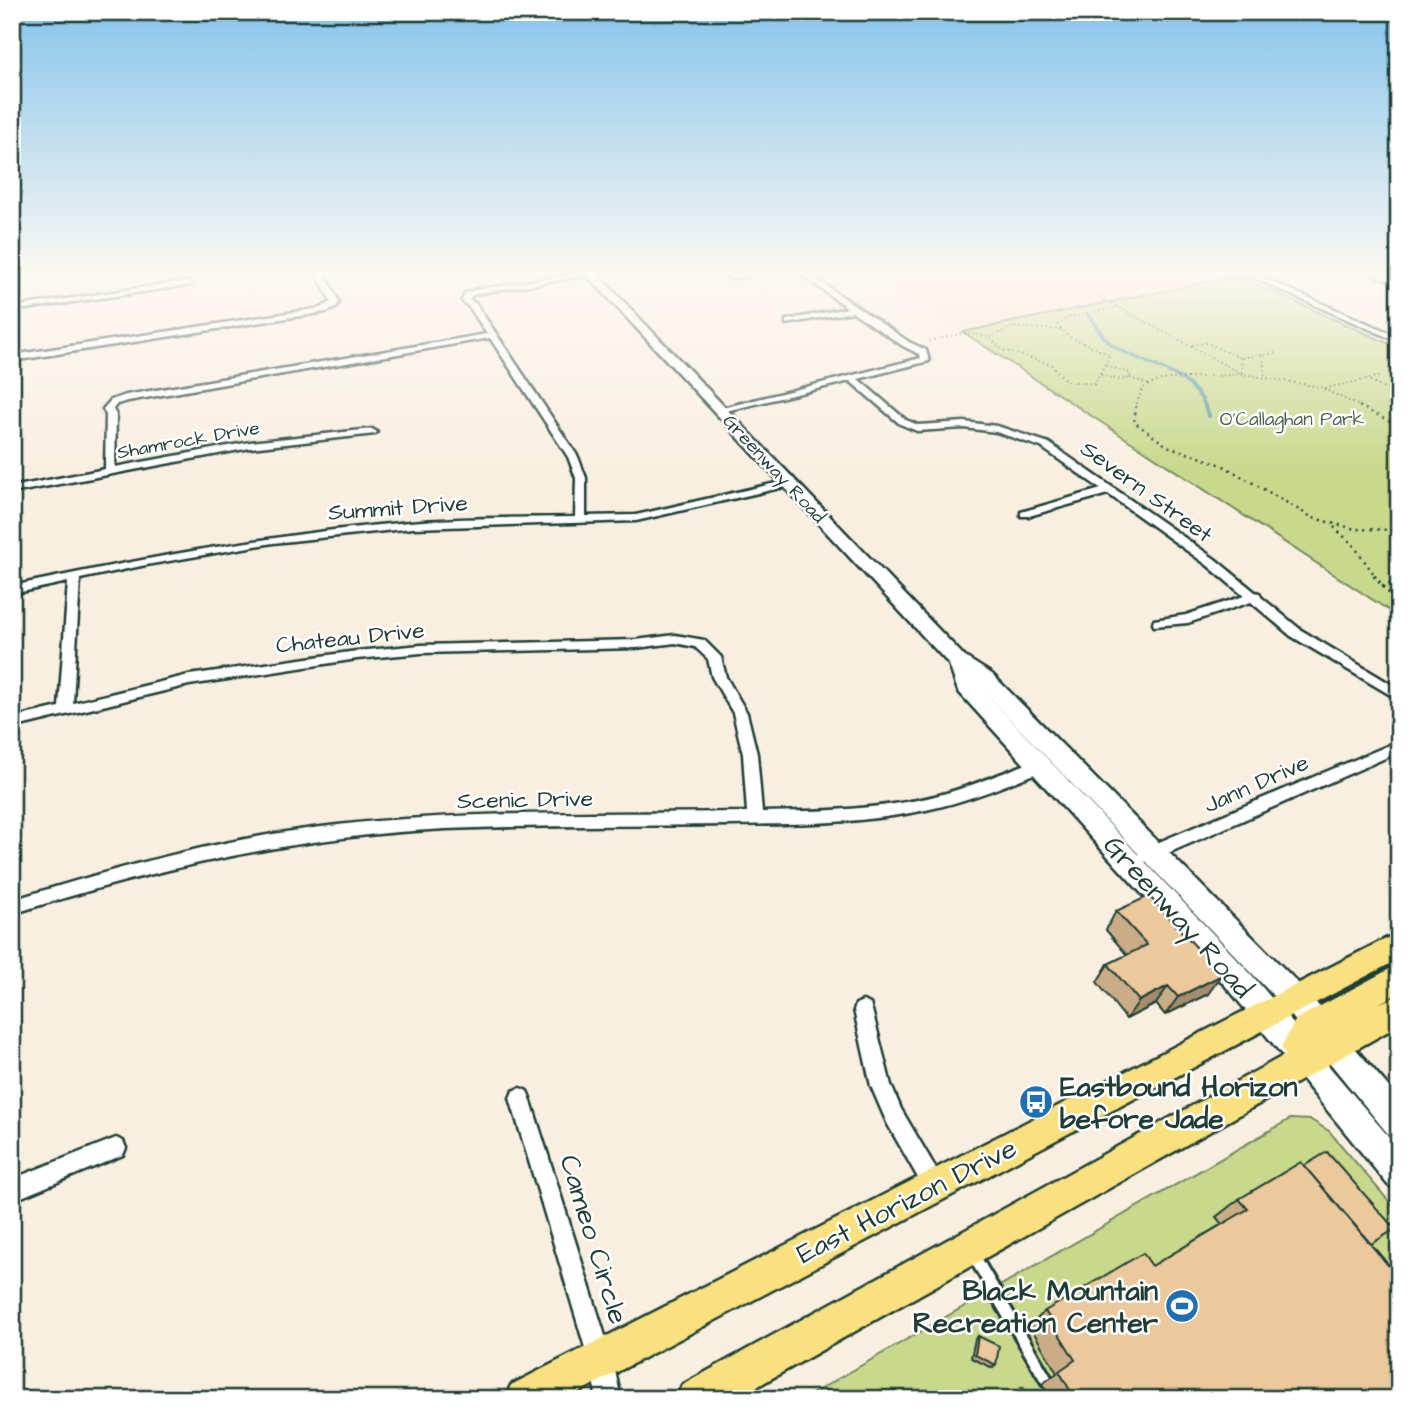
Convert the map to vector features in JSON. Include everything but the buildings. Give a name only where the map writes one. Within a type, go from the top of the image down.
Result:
[{"type":"main road","name":"East Horizon Drive","points":[[525,1399],[934,1184],[1399,945]]},
{"type":"main road","points":[[696,1399],[1303,1061],[1325,1034],[1399,977]]},
{"type":"main road","points":[[1325,1034],[1399,1009]]},
{"type":"street","points":[[12,358],[130,340]]},
{"type":"street","points":[[110,471],[111,415],[108,408],[114,402],[465,340]]},
{"type":"street","points":[[496,340],[579,468],[583,492],[580,520]]},
{"type":"street","name":"Greenway Road","points":[[653,340],[958,662],[985,679],[1142,857],[1280,1007],[1325,1034],[1399,1123]]},
{"type":"street","points":[[721,411],[926,359],[923,352],[900,340]]},
{"type":"street","name":"Severn Street","points":[[852,378],[903,422],[918,428],[964,425],[997,429],[1025,437],[1065,457],[1255,596],[1296,633],[1399,695]]},
{"type":"street","name":"Shamrock Drive","points":[[12,490],[250,445],[372,432]]},
{"type":"street","name":"Summit Drive","points":[[12,590],[234,545],[352,530],[663,514],[789,483]]},
{"type":"street","points":[[1025,514],[1110,490]]},
{"type":"street","points":[[66,709],[74,576]]},
{"type":"street","points":[[1159,623],[1188,619],[1255,596]]},
{"type":"street","name":"Chateau Drive","points":[[12,723],[201,678],[357,655],[483,646],[636,644],[675,639],[699,643],[714,657],[719,677],[747,731],[755,819]]},
{"type":"street","name":"Greenway Road","points":[[958,662],[965,686],[1041,765],[1142,857]]},
{"type":"street","name":"Jann Drive","points":[[1142,857],[1399,746]]},
{"type":"street","name":"Scenic Drive","points":[[12,907],[106,877],[194,856],[369,828],[444,823],[822,817],[926,804],[1041,765]]},
{"type":"street","name":"Greenway Road","points":[[1280,1007],[1303,1061],[1399,1174]]},
{"type":"street","points":[[863,1010],[881,1086],[894,1116],[934,1184]]},
{"type":"street","name":"Cameo Circle","points":[[520,1098],[601,1361],[609,1399]]},
{"type":"street","points":[[12,1190],[116,1148]]},
{"type":"lane","points":[[968,1247],[1048,1381]]},
{"type":"path","points":[[921,343],[935,340]]},
{"type":"path","points":[[992,340],[1012,355],[1050,364],[1066,381],[1088,385],[1098,382],[1110,359],[1107,352],[1081,340]]},
{"type":"path","points":[[1179,340],[1242,374]]},
{"type":"path","points":[[1190,346],[1206,342],[1241,358],[1276,353]]},
{"type":"path","points":[[1263,356],[1265,378]]},
{"type":"path","points":[[1241,358],[1242,374]]},
{"type":"path","points":[[1105,365],[1130,373],[1130,378]]},
{"type":"path","points":[[1101,375],[1120,380],[1130,378],[1149,384],[1174,379],[1242,374],[1322,388],[1399,426]]},
{"type":"path","points":[[1322,388],[1382,376]]},
{"type":"path","points":[[1365,378],[1399,394]]},
{"type":"path","points":[[1149,384],[1138,399],[1133,415],[1134,422],[1144,432],[1183,453],[1222,465],[1306,515],[1331,525],[1364,530],[1399,530]]},
{"type":"path","points":[[1331,525],[1357,546],[1381,587],[1399,604]]},
{"type":"path","points":[[1381,587],[1399,580]]},
{"type":"path","points":[[1021,1399],[1023,1383]]},
{"type":"green space","name":"O'Callaghan Park","points":[[975,340],[1381,340],[1399,348],[1399,617]]},
{"type":"green space","name":"Black Mountain Recreation Center","points":[[1290,1119],[1311,1120],[1329,1131],[1399,1213],[1399,1399],[803,1399]]},
{"type":"waterway","points":[[1107,340],[1124,352],[1165,370],[1190,385],[1205,407]]},
{"type":"waterway","points":[[1205,407],[1209,416]]},
{"type":"place","name":"Eastbound Horizon before Jade","points":[[1036,1102]]},
{"type":"place","name":"Black Mountain Recreation Center","points":[[1182,1306]]}]
